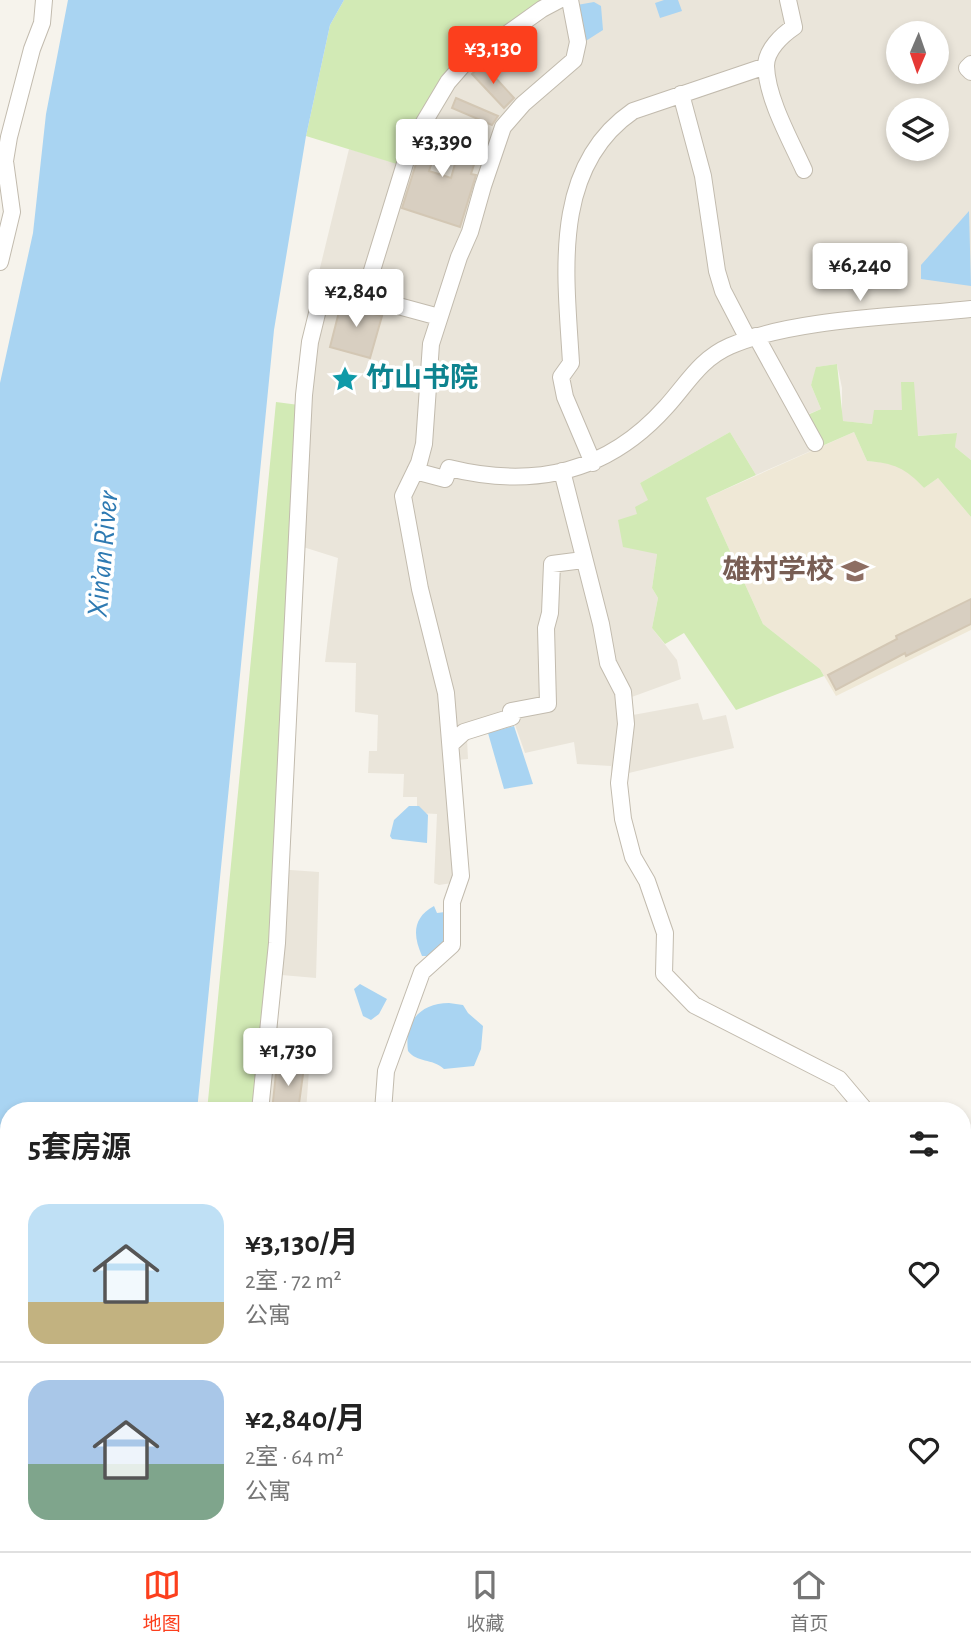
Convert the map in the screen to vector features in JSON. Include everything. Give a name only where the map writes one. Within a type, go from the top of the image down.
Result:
[{"type":"street","points":[[0,262],[12,212],[5,161],[9,137],[32,49],[42,23],[44,0]]},
{"type":"street","points":[[366,290],[411,144],[448,82],[462,66],[542,9],[559,0]]},
{"type":"street","points":[[384,1102],[386,1071],[422,972],[444,956],[453,940],[452,902],[461,876],[446,693],[402,505],[405,486],[415,471],[424,444],[430,344],[503,127],[523,104],[574,60],[578,42],[570,0]]},
{"type":"street","points":[[788,0],[794,27],[776,43],[766,66],[777,108],[804,170]]},
{"type":"street","points":[[971,64],[967,68],[971,72]]},
{"type":"street","points":[[593,463],[565,397],[561,377],[572,363],[566,241],[574,197],[597,148],[616,123],[633,111],[766,66]]},
{"type":"street","points":[[681,94],[703,176],[717,271],[723,291],[815,443]]},
{"type":"street","points":[[261,1102],[277,943],[304,395],[310,342],[323,289],[366,290],[380,301],[439,317]]},
{"type":"street","points":[[415,471],[445,479],[449,468],[484,477],[540,478],[593,463],[626,443],[655,419],[704,360],[752,337],[803,327],[971,309]]},
{"type":"street","points":[[562,471],[601,624],[608,663],[625,700],[626,724],[619,783],[623,819],[633,857],[647,881],[665,933],[664,974],[694,1005],[839,1079],[858,1102]]},
{"type":"street","points":[[452,743],[464,732],[512,717],[511,712],[548,704],[546,628],[551,613],[552,564],[583,560]]},
{"type":"shaded area","points":[[546,0],[971,0],[971,460],[955,447],[956,433],[917,436],[902,410],[872,424],[842,421],[842,388],[837,364],[817,367],[811,385],[821,409],[806,415],[822,446],[756,475],[730,432],[640,483],[649,500],[657,554],[652,588],[658,598],[652,628],[677,660],[681,679],[629,698],[633,715],[698,703],[703,720],[726,715],[734,748],[612,777],[611,766],[577,764],[574,742],[525,753],[514,722],[467,739],[468,759],[457,760],[465,881],[439,885],[434,883],[437,814],[417,813],[417,797],[403,797],[404,774],[368,773],[369,751],[377,751],[378,715],[355,712],[356,663],[325,662],[338,558],[300,546],[299,405],[310,309],[349,149],[400,164],[452,67]]},
{"type":"shaded area","name":"雄村学校","points":[[854,432],[867,461],[891,463],[908,471],[924,488],[938,478],[971,517],[971,630],[836,696],[820,669],[763,624],[706,498]]},
{"type":"shaded area","points":[[276,869],[319,872],[316,978],[270,974]]},
{"type":"shaded area","points":[[259,1051],[310,1057],[307,1102],[253,1102]]},
{"type":"green space","points":[[344,0],[546,0],[452,67],[400,165],[306,136],[330,25]]},
{"type":"green space","points":[[837,364],[843,421],[872,424],[874,410],[902,410],[901,382],[914,382],[918,436],[957,433],[955,447],[971,460],[971,517],[938,478],[924,488],[898,468],[867,461],[854,432],[822,446],[805,416],[821,409],[811,385],[816,367]]},
{"type":"green space","points":[[276,402],[299,405],[270,974],[253,1102],[208,1102]]},
{"type":"green space","points":[[730,432],[756,475],[706,498],[763,624],[820,669],[824,676],[736,710],[684,633],[665,644],[652,628],[658,598],[652,588],[657,554],[623,547],[618,520],[637,514],[635,507],[648,500],[640,483]]},
{"type":"water","name":"Xin’an River","points":[[68,0],[344,0],[330,25],[306,136],[274,330],[198,1102],[0,1102],[0,383],[33,233],[46,114]]},
{"type":"water","points":[[678,0],[682,11],[660,18],[655,3]]},
{"type":"water","points":[[594,2],[601,6],[603,30],[581,44],[577,5]]},
{"type":"water","points":[[969,211],[971,286],[921,279],[921,265]]},
{"type":"water","points":[[514,726],[533,784],[504,789],[488,733]]},
{"type":"water","points":[[409,806],[419,806],[428,815],[427,843],[392,839],[390,836],[394,820]]},
{"type":"water","points":[[434,906],[437,913],[445,912],[446,942],[436,956],[422,956],[416,928],[422,916]]},
{"type":"water","points":[[360,984],[387,999],[379,1014],[371,1020],[363,1016],[354,989]]},
{"type":"water","points":[[449,1003],[463,1005],[483,1026],[481,1049],[474,1066],[444,1069],[408,1051],[409,1031],[416,1016],[430,1006]]},
{"type":"building","points":[[483,64],[514,98],[504,108],[472,74]]},
{"type":"building","points":[[456,98],[498,116],[492,125],[452,108]]},
{"type":"building","points":[[434,127],[442,129],[441,135],[480,146],[471,174],[476,175],[460,227],[402,208],[421,148]],"holes":[[[436,150],[457,157],[451,178],[429,171]]]},
{"type":"building","points":[[342,300],[362,300],[369,305],[369,313],[382,316],[370,358],[330,347]]},
{"type":"building","points":[[971,599],[971,624],[906,656],[905,653],[836,690],[828,675],[897,639],[896,636]]},
{"type":"building","points":[[277,1064],[304,1067],[299,1102],[273,1102]]},
{"type":"place","name":"竹山书院","points":[[345,379]]},
{"type":"place","name":"雄村学校","points":[[855,571]]}]
